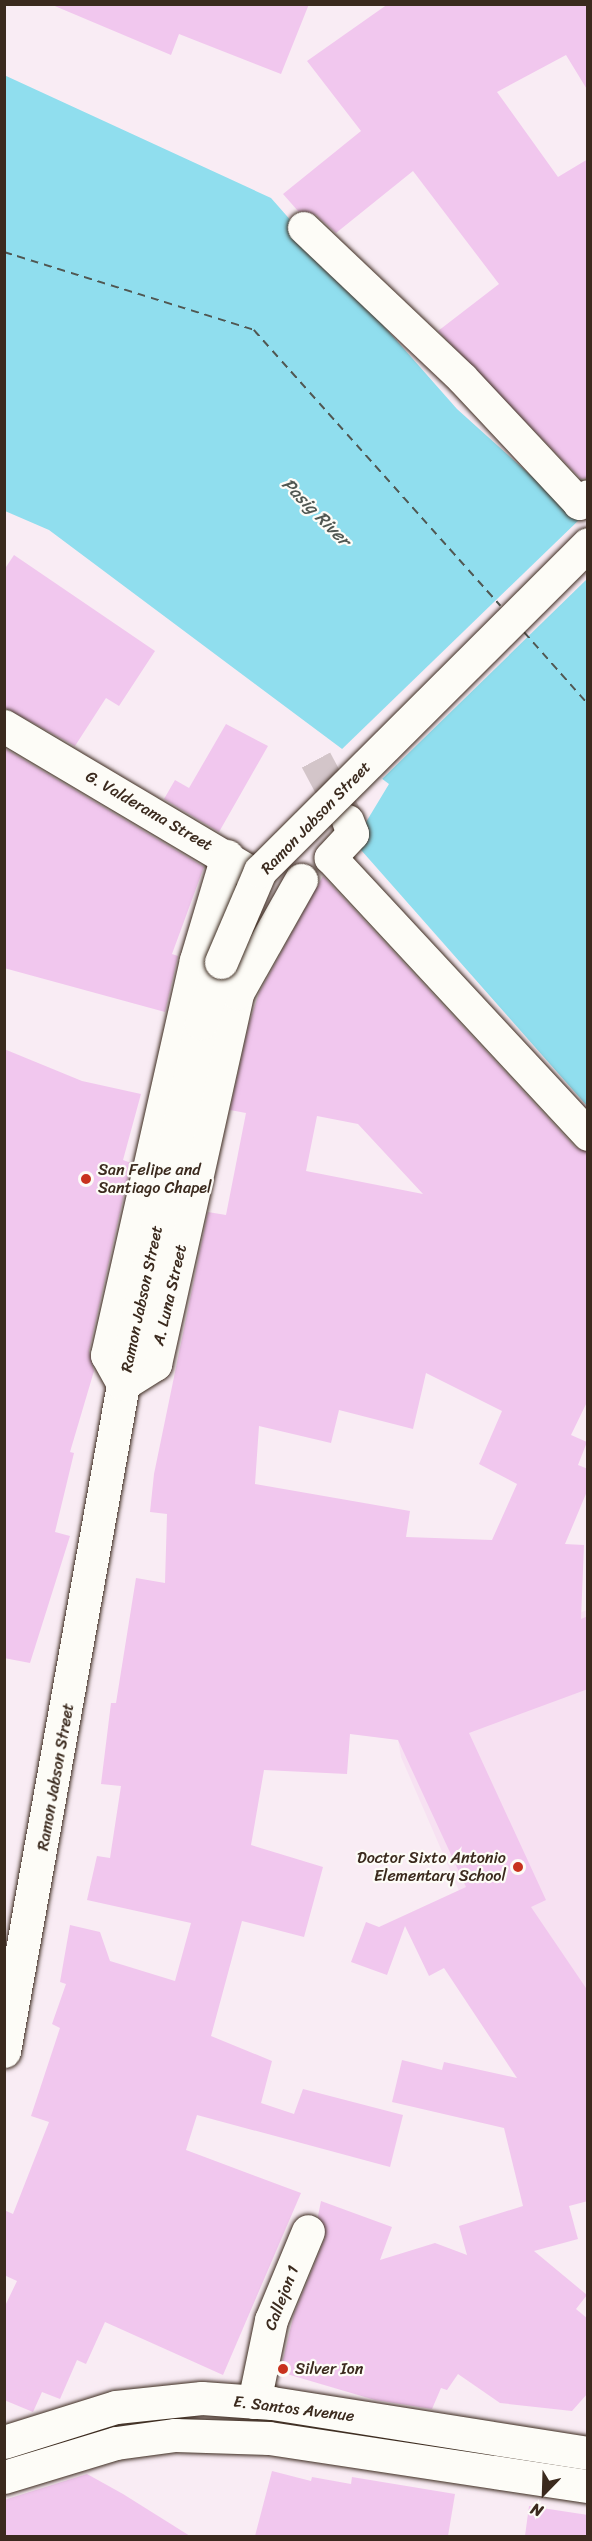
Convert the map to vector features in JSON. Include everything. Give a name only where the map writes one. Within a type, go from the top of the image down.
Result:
[{"type":"street","points":[[304,228],[462,378],[583,500]]},
{"type":"street","name":"Ramon Jabson Street","points":[[4,2051],[123,1384],[201,1023],[222,962],[261,871],[588,544]]},
{"type":"street","name":"G. Valderama Street","points":[[4,726],[227,856],[296,890]]},
{"type":"street","points":[[348,821],[353,834],[331,858],[588,1135]]},
{"type":"street","points":[[123,1384],[107,1355],[196,960],[227,856]]},
{"type":"street","name":"A. Luna Street","points":[[123,1384],[155,1364],[237,993],[296,890]]},
{"type":"street","name":"Callejon 1","points":[[254,2402],[271,2320],[308,2231]]},
{"type":"street","name":"E. Santos Avenue","points":[[4,2442],[116,2406],[202,2398],[254,2402],[588,2453]]},
{"type":"street","name":"E. Santos Avenue","points":[[4,2477],[116,2443],[175,2435],[269,2438],[588,2486]]},
{"type":"shaded area","name":"Doctor Sixto Antonio Elementary School","points":[[587,1610],[587,2116],[496,1976],[401,1757],[389,1684]]},
{"type":"water","name":"Pasig River","points":[[4,75],[271,198],[457,409],[587,526],[587,1106],[354,842],[389,784],[49,530],[5,511]]},
{"type":"pier","points":[[582,517],[588,522],[587,579],[380,781],[340,751]]},
{"type":"building","points":[[50,4],[309,4],[281,74],[179,34],[171,55]]},
{"type":"building","points":[[388,4],[588,4],[588,91],[566,55],[497,92],[558,177],[588,159],[588,478],[581,479],[438,331],[499,284],[413,171],[336,233],[316,215],[298,211],[283,194],[361,131],[307,61]]},
{"type":"building","points":[[14,555],[155,651],[119,706],[106,698],[75,746],[4,707],[4,570]]},
{"type":"building","points":[[226,724],[268,746],[219,832],[164,799],[175,780],[189,788]]},
{"type":"building","points":[[4,748],[204,867],[172,954],[178,956],[165,1012],[4,968]]},
{"type":"building","points":[[323,876],[575,1147],[588,1152],[588,1400],[571,1435],[587,1442],[578,1465],[588,1469],[588,1489],[565,1544],[584,1545],[581,1619],[588,1616],[588,1689],[469,1733],[546,1900],[531,1907],[588,1991],[588,2201],[569,2206],[578,2239],[534,2251],[587,2295],[576,2309],[588,2319],[588,2393],[572,2411],[500,2403],[458,2374],[447,2390],[441,2388],[432,2409],[375,2400],[280,2372],[294,2314],[325,2238],[318,2216],[321,2201],[392,2227],[380,2260],[435,2243],[467,2255],[459,2226],[523,2206],[504,2128],[392,2102],[402,2060],[442,2070],[444,2062],[517,2078],[444,1968],[429,1976],[405,1926],[387,1975],[351,1962],[366,1922],[379,1927],[466,1887],[398,1740],[350,1734],[347,1774],[264,1770],[251,1845],[323,1867],[304,1937],[242,1921],[211,2036],[272,2061],[261,2103],[294,2114],[303,2089],[403,2115],[390,2167],[197,2115],[186,2150],[301,2193],[223,2375],[105,2322],[86,2364],[77,2360],[60,2399],[42,2392],[33,2412],[4,2400],[4,2308],[17,2281],[4,2275],[4,2210],[13,2214],[49,2122],[31,2116],[60,2028],[52,2024],[66,1984],[60,1982],[70,1925],[100,1932],[110,1961],[175,1981],[191,1923],[87,1900],[97,1856],[110,1858],[121,1786],[101,1784],[111,1703],[116,1703],[136,1578],[165,1583],[167,1514],[150,1512],[154,1474],[208,1212],[226,1215],[246,1113],[230,1110],[249,1024],[259,993]],"holes":[[[317,1116],[358,1124],[423,1194],[306,1171]],[[426,1373],[502,1411],[479,1464],[517,1484],[492,1540],[406,1537],[410,1511],[255,1484],[259,1426],[331,1443],[339,1410],[413,1429]]]},
{"type":"building","points":[[4,1049],[82,1081],[141,1094],[123,1160],[131,1163],[89,1351],[94,1371],[70,1452],[74,1453],[55,1532],[70,1536],[30,1663],[4,1658]]},
{"type":"building","points":[[272,2471],[311,2481],[312,2477],[351,2484],[352,2477],[455,2494],[448,2536],[255,2536]]},
{"type":"building","points":[[87,2474],[190,2536],[4,2536],[4,2500]]},
{"type":"building","points":[[529,2506],[588,2515],[588,2536],[525,2536]]},
{"type":"ferry route","points":[[4,252],[254,330],[501,606]]},
{"type":"ferry route","points":[[524,632],[588,704]]},
{"type":"tunnel","points":[[316,760],[347,818]]},
{"type":"place","name":"San Felipe and Santiago Chapel","points":[[86,1179]]},
{"type":"place","name":"Doctor Sixto Antonio Elementary School","points":[[518,1867]]},
{"type":"place","name":"Silver Ion","points":[[283,2369]]}]
